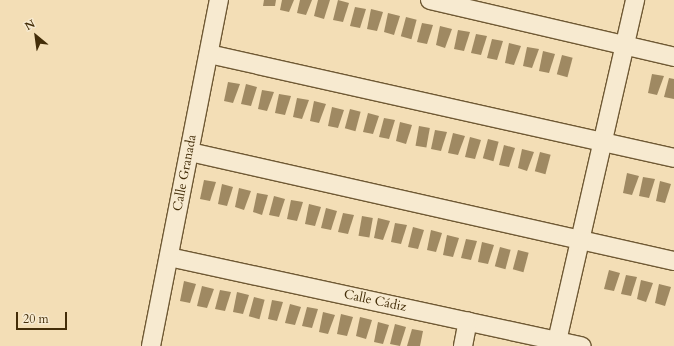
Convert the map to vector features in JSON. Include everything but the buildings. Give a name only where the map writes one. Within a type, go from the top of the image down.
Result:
[{"type":"street","name":"Calle Granada","points":[[151,346],[220,0]]},
{"type":"street","points":[[430,0],[674,57]]},
{"type":"street","points":[[557,341],[582,242],[636,0]]},
{"type":"street","points":[[209,54],[674,158]]},
{"type":"street","points":[[190,152],[674,262]]},
{"type":"street","name":"Calle Cádiz","points":[[168,257],[582,346]]},
{"type":"street","points":[[463,346],[468,321]]}]
